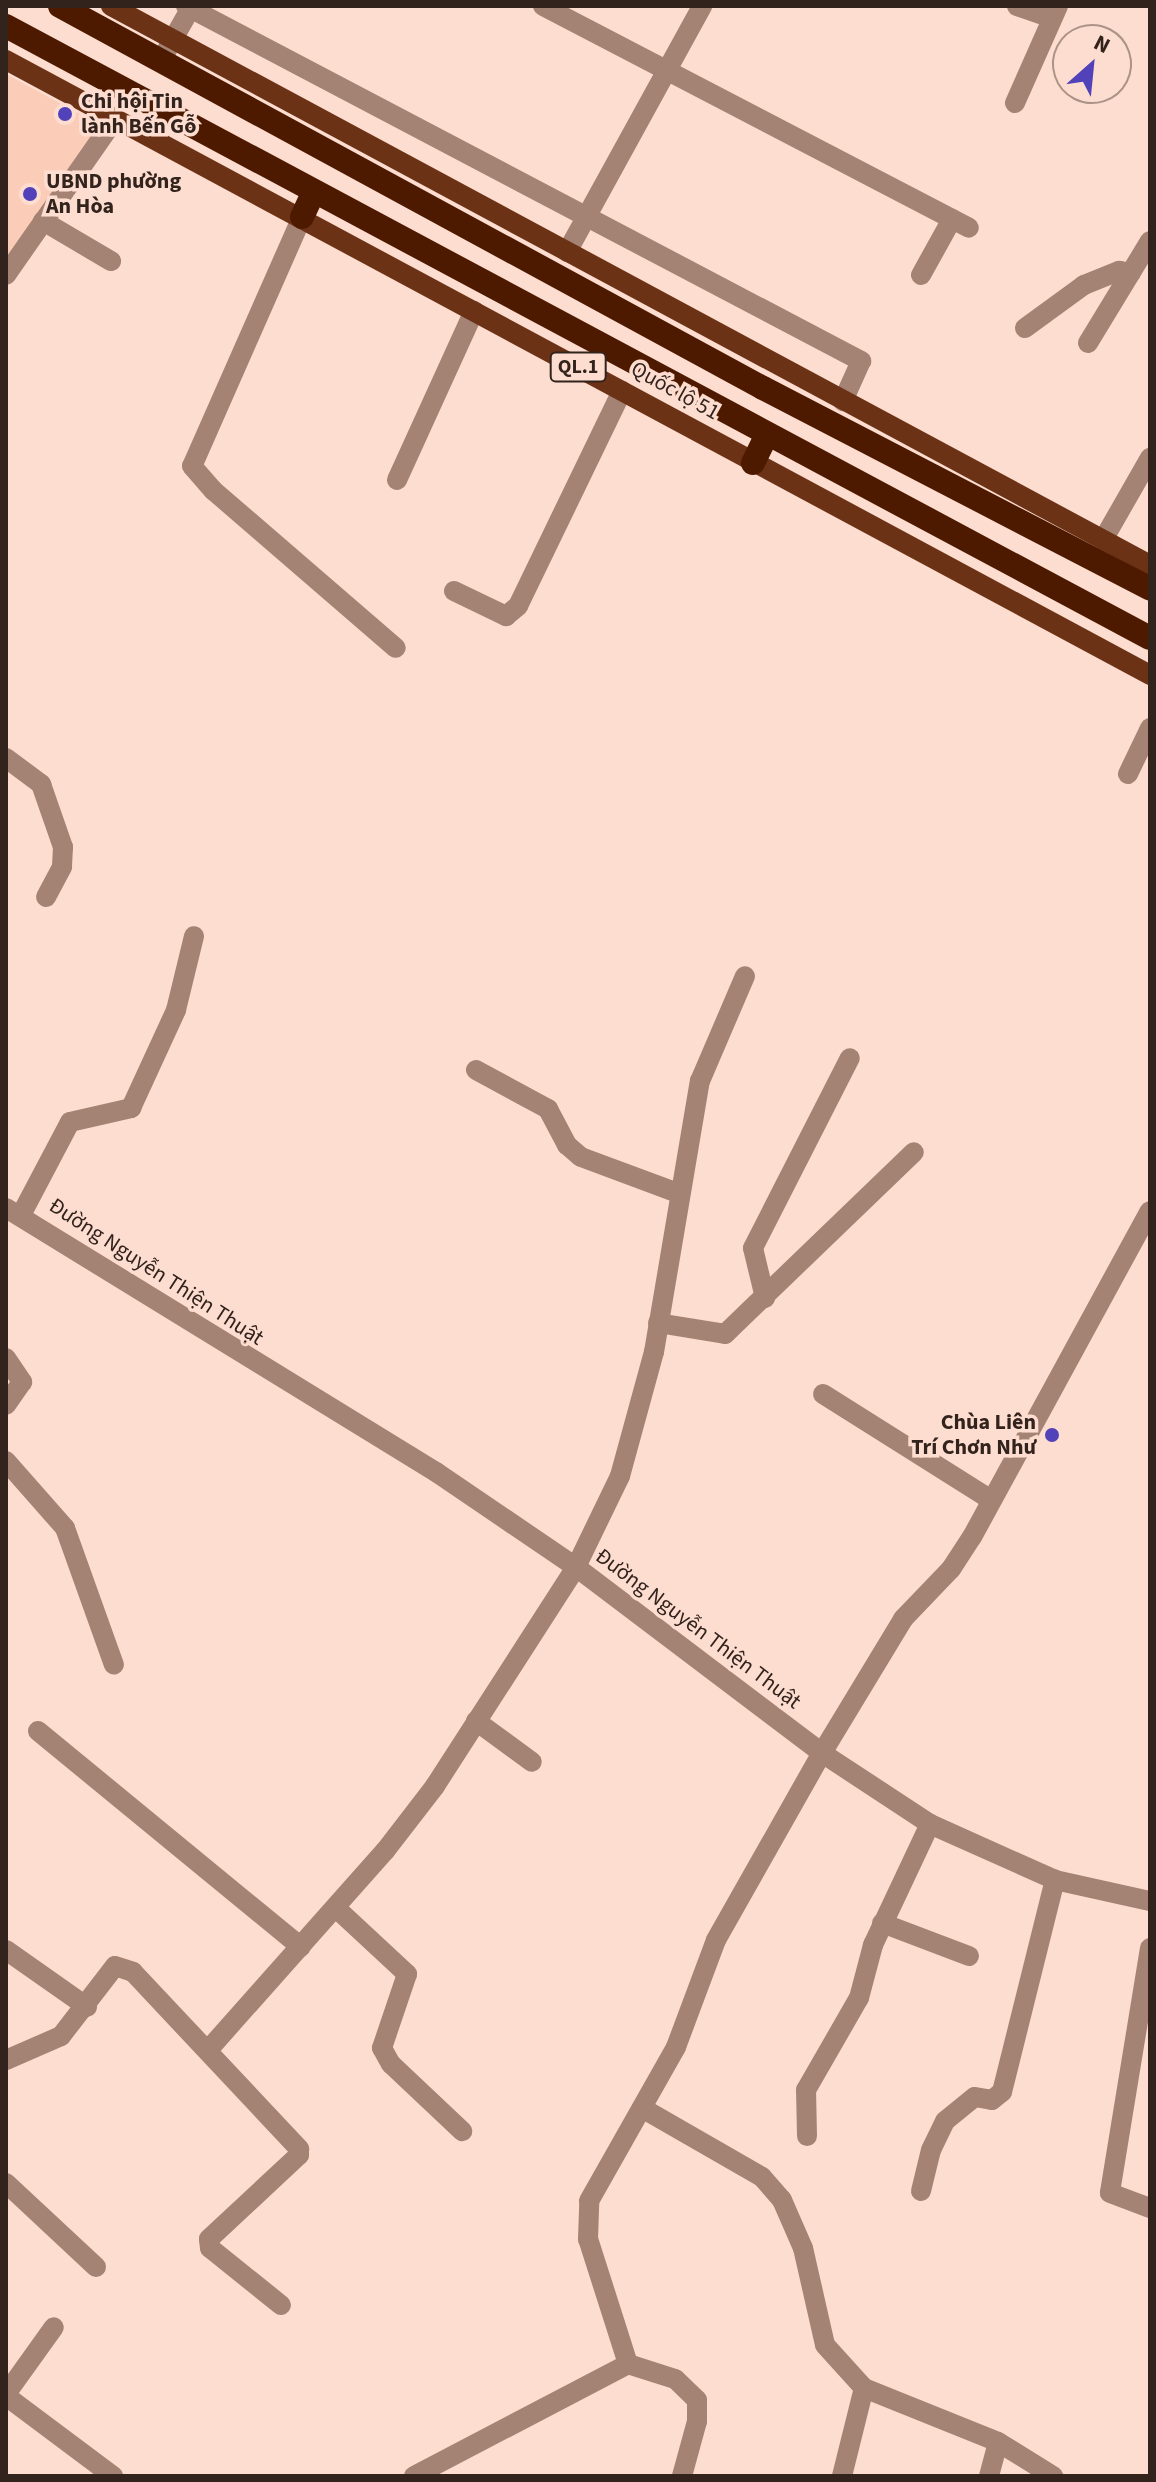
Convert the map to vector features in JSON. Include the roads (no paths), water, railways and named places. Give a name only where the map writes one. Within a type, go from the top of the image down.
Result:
[{"type":"highway","name":"Quốc lộ 51","points":[[60,6],[763,388],[1150,589]]},
{"type":"highway","name":"Quốc lộ 51","points":[[6,26],[766,436],[1150,638]]},
{"type":"highway","points":[[302,217],[313,193]]},
{"type":"highway","points":[[753,463],[766,436]]},
{"type":"main road","points":[[111,6],[1150,565]]},
{"type":"main road","name":"Quốc lộ 51","points":[[6,60],[1150,675]]},
{"type":"street","points":[[543,6],[960,223],[921,275]]},
{"type":"street","points":[[567,252],[702,6]]},
{"type":"street","points":[[1015,103],[1055,12],[1017,6]]},
{"type":"street","points":[[160,61],[189,7],[861,361],[843,401]]},
{"type":"street","points":[[43,80],[59,54]]},
{"type":"street","points":[[6,275],[115,119]]},
{"type":"street","points":[[302,217],[192,466],[214,491],[396,648]]},
{"type":"street","points":[[43,221],[111,261]]},
{"type":"street","points":[[1088,343],[1150,241]]},
{"type":"street","points":[[1025,328],[1084,285],[1119,271],[1131,273]]},
{"type":"street","points":[[397,480],[474,311]]},
{"type":"street","points":[[454,591],[506,616],[518,606],[622,391]]},
{"type":"street","points":[[1103,540],[1150,458]]},
{"type":"street","points":[[1128,774],[1150,728]]},
{"type":"street","points":[[6,758],[41,784],[63,847],[62,867],[46,897]]},
{"type":"street","points":[[12,1215],[70,1122],[131,1108],[176,1010],[194,936]]},
{"type":"street","points":[[209,2049],[336,1908],[435,1786],[576,1567],[620,1476],[658,1323],[678,1193],[700,1081],[745,976]]},
{"type":"street","points":[[765,1298],[753,1248],[850,1058]]},
{"type":"street","points":[[476,1070],[548,1109],[567,1145],[581,1157],[678,1193]]},
{"type":"street","points":[[658,1323],[725,1334],[914,1152]]},
{"type":"street","points":[[628,2364],[585,2224],[589,2201],[676,2047],[704,1963],[822,1753],[903,1619],[965,1548],[1150,1211]]},
{"type":"street","name":"Đường Nguyễn Thiện Thuật","points":[[12,1215],[436,1472],[576,1567],[822,1753],[930,1824],[1055,1880],[1150,1901]]},
{"type":"street","points":[[6,1358],[22,1382],[6,1405]]},
{"type":"street","points":[[823,1394],[990,1499]]},
{"type":"street","points":[[6,1461],[65,1528],[114,1665]]},
{"type":"street","points":[[476,1721],[532,1762]]},
{"type":"street","points":[[38,1731],[301,1947]]},
{"type":"street","points":[[807,2136],[806,2090],[859,1998],[882,1923],[930,1824]]},
{"type":"street","points":[[921,2191],[931,2150],[945,2121],[975,2097],[992,2100],[1002,2092],[1055,1880]]},
{"type":"street","points":[[336,1908],[407,1974],[382,2048],[391,2064],[462,2131]]},
{"type":"street","points":[[882,1923],[969,1956]]},
{"type":"street","points":[[1150,1948],[1110,2193],[1150,2208]]},
{"type":"street","points":[[6,1950],[87,2007]]},
{"type":"street","points":[[6,2060],[61,2036],[87,2007],[115,1966],[124,1966],[209,2049],[299,2149],[299,2155],[209,2239],[210,2248],[281,2305]]},
{"type":"street","points":[[642,2108],[762,2177],[782,2200],[803,2248],[825,2345],[864,2388],[998,2442],[1053,2476]]},
{"type":"street","points":[[6,2183],[96,2267]]},
{"type":"street","points":[[54,2327],[6,2395],[113,2476]]},
{"type":"street","points":[[414,2476],[628,2364],[675,2379],[697,2400],[697,2421],[682,2476]]},
{"type":"street","points":[[842,2476],[864,2388]]},
{"type":"street","points":[[989,2476],[998,2442]]},
{"type":"place","name":"Chi hội Tin lành Bến Gỗ","points":[[65,114]]},
{"type":"place","name":"UBND phường An Hòa","points":[[30,194]]},
{"type":"place","name":"Chùa Liên Trí Chơn Như","points":[[1052,1435]]}]
